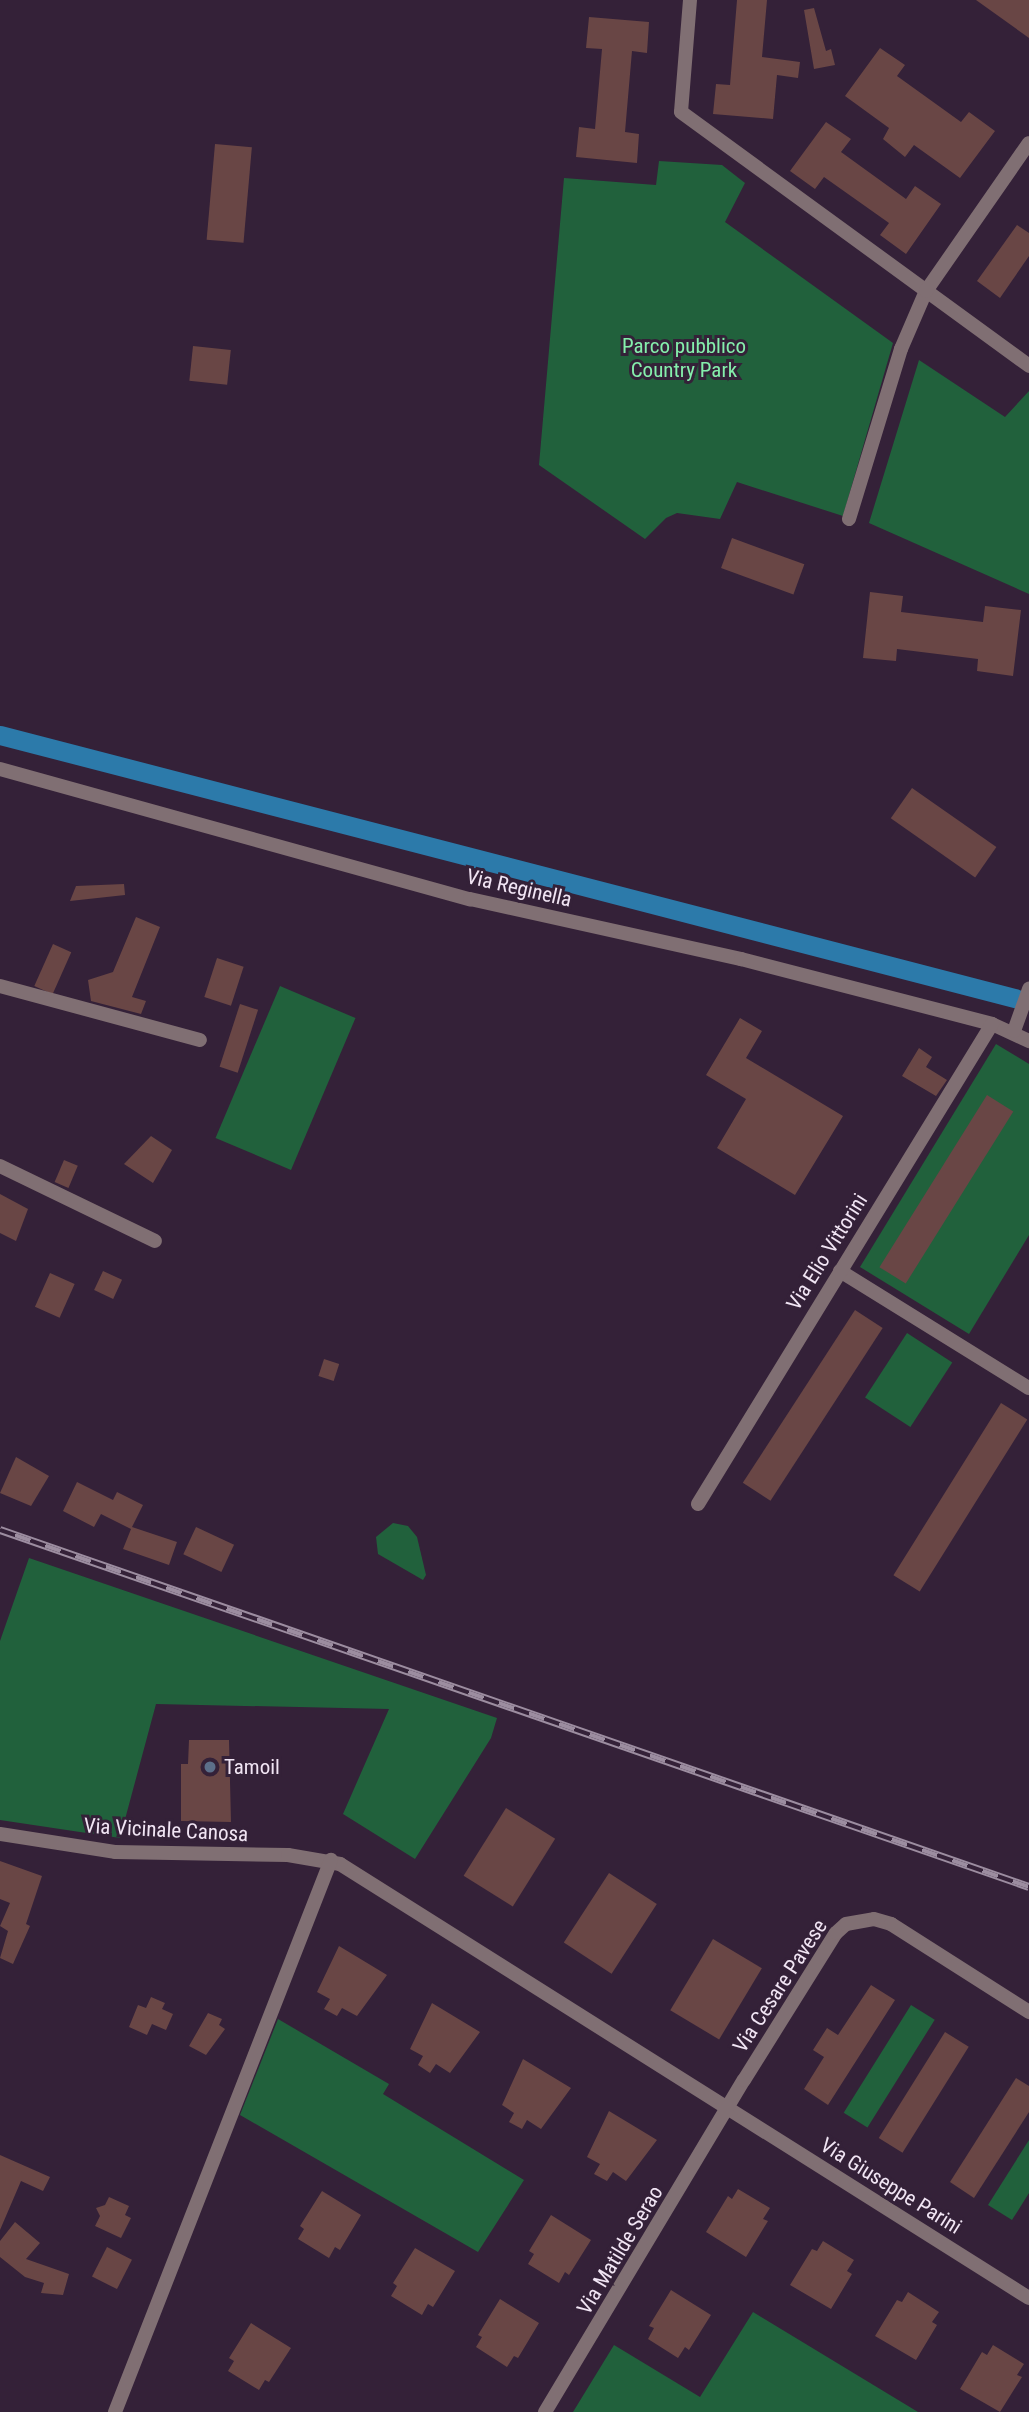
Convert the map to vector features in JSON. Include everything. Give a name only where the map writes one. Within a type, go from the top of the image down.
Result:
[{"type":"street","points":[[690,0],[681,113],[1029,366]]},
{"type":"street","points":[[849,519],[901,349],[926,291],[1029,143]]},
{"type":"street","name":"Via Reginella","points":[[0,769],[470,899],[741,959],[992,1024],[1014,1031],[1029,1041]]},
{"type":"street","points":[[0,986],[200,1040]]},
{"type":"street","points":[[1014,1031],[1029,989]]},
{"type":"street","name":"Via Elio Vittorini","points":[[698,1504],[992,1024]]},
{"type":"street","points":[[0,1166],[155,1241]]},
{"type":"street","points":[[840,1271],[1029,1388]]},
{"type":"street","name":"Via Vicinale Canosa","points":[[0,1834],[115,1852],[331,1860]]},
{"type":"street","points":[[115,2412],[288,1959],[331,1860]]},
{"type":"street","name":"Via Giuseppe Parini","points":[[331,1860],[369,1878],[1029,2298]]},
{"type":"street","name":"Via Cesare Pavese","points":[[730,2109],[836,1933],[857,1919],[891,1924],[1029,2012]]},
{"type":"street","name":"Via Matilde Serao","points":[[545,2412],[730,2109]]},
{"type":"green space","name":"Parco pubblico Country Park","points":[[659,161],[722,165],[745,183],[725,222],[893,343],[843,516],[737,482],[720,519],[677,513],[666,518],[645,539],[539,465],[564,178],[656,185]]},
{"type":"green space","points":[[919,360],[1005,417],[1029,391],[1029,594],[869,523]]},
{"type":"green space","points":[[280,986],[355,1018],[291,1170],[216,1138]]},
{"type":"green space","points":[[996,1044],[1029,1064],[1029,1235],[969,1334],[860,1267]]},
{"type":"green space","points":[[907,1333],[952,1362],[910,1427],[865,1398]]},
{"type":"green space","points":[[393,1523],[408,1526],[417,1537],[426,1575],[423,1580],[378,1554],[376,1537]]},
{"type":"green space","points":[[29,1558],[497,1718],[491,1738],[415,1859],[343,1814],[389,1709],[156,1704],[120,1838],[0,1820],[0,1641]]},
{"type":"green space","points":[[911,2005],[935,2020],[867,2128],[844,2113]]},
{"type":"green space","points":[[278,2019],[389,2084],[383,2094],[524,2180],[478,2252],[240,2115]]},
{"type":"green space","points":[[1029,2140],[1029,2193],[1012,2220],[988,2205]]},
{"type":"green space","points":[[753,2312],[918,2412],[573,2412],[614,2345],[700,2397]]},
{"type":"building","points":[[737,0],[767,0],[762,57],[800,62],[798,78],[777,75],[773,119],[713,114],[716,84],[730,85]]},
{"type":"building","points":[[976,0],[1029,0],[1029,38]]},
{"type":"building","points":[[814,8],[826,51],[831,49],[835,65],[814,69],[804,10]]},
{"type":"building","points":[[589,17],[649,22],[647,53],[632,51],[625,132],[639,134],[637,163],[576,157],[579,127],[595,129],[602,49],[586,48]]},
{"type":"building","points":[[880,48],[905,65],[897,76],[961,122],[969,112],[995,131],[960,178],[914,145],[905,157],[883,139],[889,128],[845,96]]},
{"type":"building","points":[[826,122],[851,139],[841,152],[906,199],[915,186],[941,204],[906,254],[880,235],[889,223],[824,177],[815,189],[790,171]]},
{"type":"building","points":[[215,144],[252,147],[243,243],[207,240]]},
{"type":"building","points":[[1017,225],[1029,233],[1029,256],[1000,298],[977,281]]},
{"type":"building","points":[[193,346],[231,350],[227,385],[189,381]]},
{"type":"building","points":[[732,538],[804,564],[793,594],[721,568]]},
{"type":"building","points":[[870,592],[903,596],[901,612],[983,622],[985,606],[1021,610],[1013,676],[977,671],[978,659],[897,649],[896,661],[863,658]]},
{"type":"building","points":[[912,788],[996,847],[975,877],[891,818]]},
{"type":"building","points":[[124,884],[125,895],[70,901],[76,886]]},
{"type":"building","points":[[136,917],[160,927],[132,997],[146,1001],[141,1014],[91,1001],[88,980],[113,972]]},
{"type":"building","points":[[53,944],[71,952],[53,994],[34,986]]},
{"type":"building","points":[[217,958],[244,967],[231,1006],[204,997]]},
{"type":"building","points":[[240,1004],[258,1010],[238,1073],[220,1067]]},
{"type":"building","points":[[740,1018],[762,1031],[746,1058],[843,1116],[795,1195],[717,1148],[746,1099],[706,1075]]},
{"type":"building","points":[[919,1048],[932,1057],[926,1067],[947,1080],[936,1096],[902,1076]]},
{"type":"building","points":[[987,1095],[1013,1111],[906,1284],[879,1267]]},
{"type":"building","points":[[151,1136],[172,1150],[153,1183],[124,1164]]},
{"type":"building","points":[[64,1160],[78,1166],[68,1188],[55,1182]]},
{"type":"building","points":[[0,1194],[28,1209],[16,1241],[0,1233]]},
{"type":"building","points":[[103,1271],[122,1280],[113,1299],[94,1290]]},
{"type":"building","points":[[50,1273],[75,1284],[60,1318],[35,1307]]},
{"type":"building","points":[[855,1310],[883,1328],[770,1501],[743,1483]]},
{"type":"building","points":[[324,1359],[339,1364],[334,1381],[318,1376]]},
{"type":"building","points":[[1001,1403],[1027,1419],[920,1592],[893,1575]]},
{"type":"building","points":[[16,1457],[49,1476],[31,1506],[0,1493]]},
{"type":"building","points":[[77,1482],[113,1500],[117,1492],[143,1505],[132,1527],[177,1542],[169,1565],[123,1549],[131,1529],[101,1514],[94,1527],[63,1511]]},
{"type":"building","points":[[196,1527],[234,1545],[221,1572],[183,1554]]},
{"type":"building","points":[[189,1740],[229,1740],[231,1822],[181,1821],[181,1764],[188,1764]]},
{"type":"building","points":[[506,1808],[555,1839],[513,1907],[464,1876]]},
{"type":"building","points":[[0,1861],[42,1876],[26,1924],[30,1926],[13,1964],[0,1958],[8,1931],[0,1926],[10,1903],[0,1899]]},
{"type":"building","points":[[609,1873],[657,1904],[612,1974],[564,1943]]},
{"type":"building","points":[[713,1939],[762,1968],[719,2040],[670,2010]]},
{"type":"building","points":[[339,1946],[387,1975],[357,2016],[342,2008],[337,2016],[324,2009],[330,1999],[317,1992]]},
{"type":"building","points":[[871,1985],[895,2000],[828,2105],[804,2089],[824,2057],[813,2050],[827,2028],[838,2035]]},
{"type":"building","points":[[151,1997],[165,2003],[162,2009],[173,2014],[166,2030],[152,2024],[147,2035],[129,2027],[138,2005],[146,2008]]},
{"type":"building","points":[[432,2003],[480,2032],[450,2073],[436,2064],[430,2073],[418,2065],[423,2056],[410,2049]]},
{"type":"building","points":[[208,2013],[222,2019],[219,2025],[225,2029],[206,2055],[189,2046]]},
{"type":"building","points":[[945,2032],[969,2047],[903,2153],[879,2138]]},
{"type":"building","points":[[523,2059],[571,2088],[541,2129],[527,2120],[522,2129],[509,2122],[514,2113],[502,2105]]},
{"type":"building","points":[[1016,2078],[1029,2086],[1029,2112],[974,2198],[950,2182]]},
{"type":"building","points":[[609,2111],[657,2140],[626,2181],[613,2172],[607,2181],[594,2174],[600,2164],[587,2157]]},
{"type":"building","points":[[0,2155],[50,2177],[43,2191],[21,2181],[0,2230]]},
{"type":"building","points":[[738,2189],[770,2208],[763,2219],[768,2221],[746,2257],[706,2232],[728,2196],[732,2199]]},
{"type":"building","points":[[322,2191],[361,2215],[340,2250],[335,2247],[329,2258],[298,2239],[304,2229],[300,2226]]},
{"type":"building","points":[[109,2197],[129,2206],[125,2215],[131,2218],[121,2238],[95,2226],[100,2216],[96,2208],[105,2205]]},
{"type":"building","points":[[551,2215],[591,2240],[569,2275],[565,2272],[559,2283],[528,2264],[534,2254],[529,2251]]},
{"type":"building","points":[[15,2222],[40,2243],[26,2259],[69,2274],[63,2295],[41,2293],[44,2283],[25,2277],[0,2257],[0,2241]]},
{"type":"building","points":[[823,2241],[854,2260],[847,2271],[852,2274],[831,2309],[790,2285],[812,2249],[817,2251]]},
{"type":"building","points":[[107,2247],[132,2260],[117,2289],[92,2276]]},
{"type":"building","points":[[415,2248],[455,2271],[433,2307],[428,2304],[422,2315],[391,2296],[397,2286],[393,2283]]},
{"type":"building","points":[[671,2290],[711,2315],[689,2350],[685,2347],[678,2358],[648,2339],[654,2328],[649,2326]]},
{"type":"building","points":[[908,2292],[939,2312],[932,2322],[937,2325],[916,2360],[875,2336],[897,2300],[902,2302]]},
{"type":"building","points":[[500,2299],[539,2323],[518,2358],[514,2356],[507,2367],[476,2347],[482,2337],[478,2335]]},
{"type":"building","points":[[251,2323],[291,2348],[269,2382],[265,2380],[259,2390],[228,2371],[234,2361],[229,2358]]},
{"type":"building","points":[[993,2345],[1024,2364],[1017,2375],[1022,2377],[1000,2412],[960,2389],[982,2352],[987,2355]]},
{"type":"waterway","points":[[0,735],[1015,998]]},
{"type":"railway","points":[[0,1530],[1029,1887]]},
{"type":"place","name":"Tamoil","points":[[210,1767]]}]
